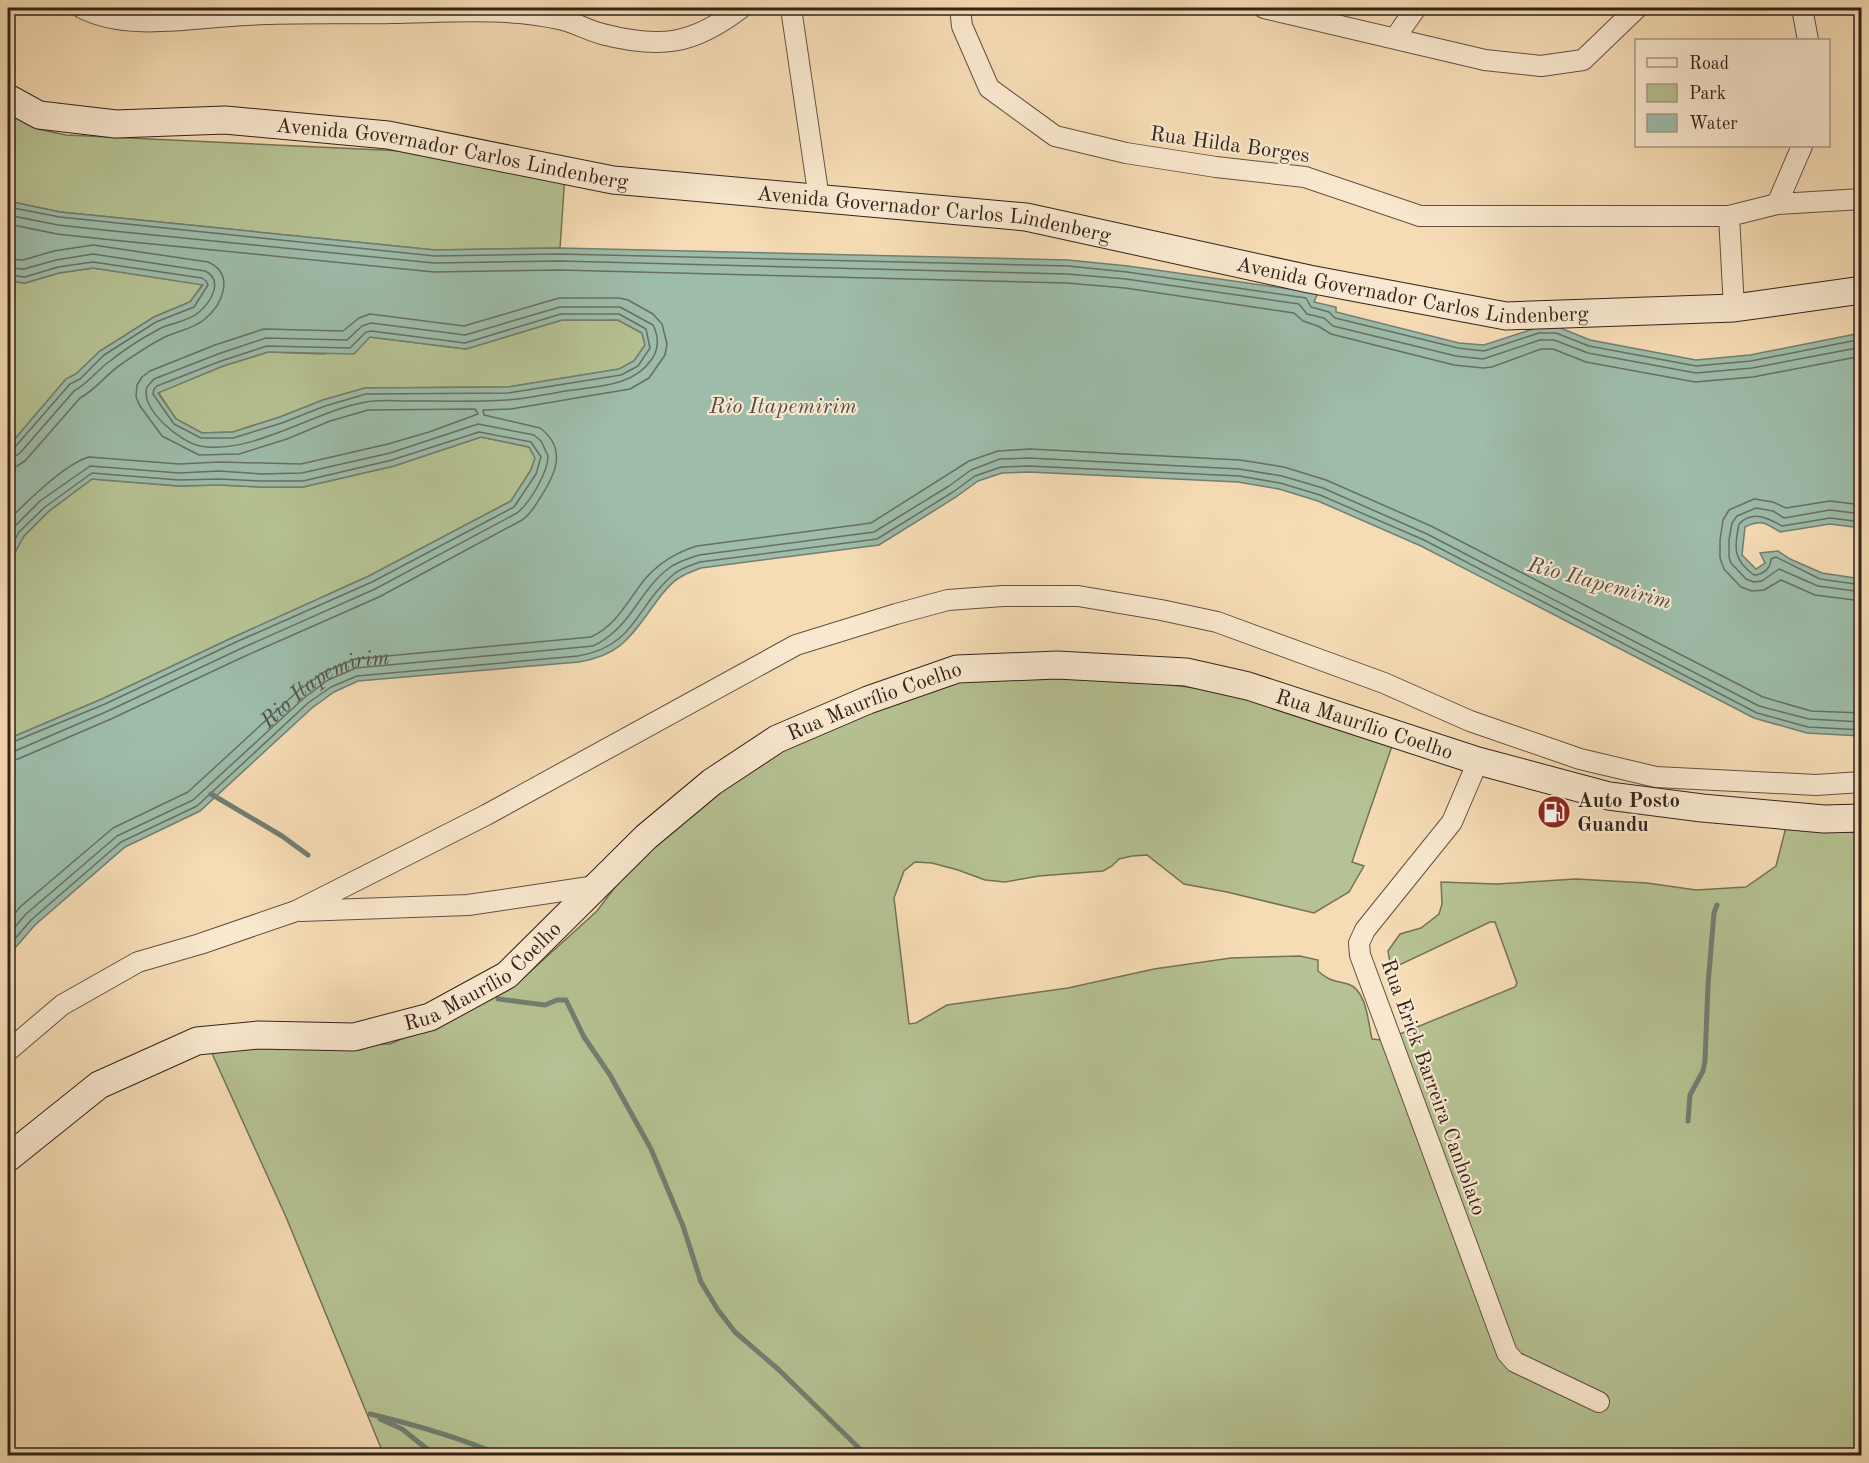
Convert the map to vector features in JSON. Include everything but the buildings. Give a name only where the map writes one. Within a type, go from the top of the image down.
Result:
[{"type":"main road","name":"Avenida Governador Carlos Lindenberg","points":[[8,98],[39,115],[116,124],[225,120],[388,135],[613,180],[1026,217],[1309,279],[1506,316],[1734,308],[1862,290]]},
{"type":"main road","name":"Rua Maurílio Coelho","points":[[8,1158],[99,1085],[196,1041],[258,1035],[354,1037],[430,1017],[507,975],[645,837],[712,782],[777,739],[868,700],[957,669],[1058,665],[1186,672],[1248,686],[1478,761],[1609,796],[1702,808],[1824,819],[1862,818]]},
{"type":"street","points":[[82,8],[124,20],[149,21],[247,15],[504,11],[560,19],[600,34],[642,43],[684,40],[723,22],[741,8]]},
{"type":"street","points":[[791,8],[819,199]]},
{"type":"street","name":"Rua Hilda Borges","points":[[960,8],[962,26],[989,88],[1055,136],[1126,153],[1216,167],[1305,177],[1420,216],[1729,216],[1777,204],[1862,199]]},
{"type":"street","points":[[1264,8],[1485,60],[1541,66],[1583,60],[1637,8]]},
{"type":"street","points":[[1395,38],[1416,8]]},
{"type":"street","points":[[1802,8],[1808,39]]},
{"type":"street","points":[[1777,204],[1802,147]]},
{"type":"street","points":[[1729,216],[1734,308]]},
{"type":"street","points":[[8,1051],[62,1005],[138,962],[200,944],[296,911],[486,815],[796,645],[948,600],[1003,596],[1078,596],[1217,622],[1384,683],[1470,721],[1580,759],[1656,777],[1816,785],[1862,782]]},
{"type":"street","name":"Rua Erick Barreira Canholato","points":[[1478,761],[1452,822],[1365,930],[1359,943],[1360,955],[1507,1353],[1515,1362],[1599,1402]]},
{"type":"street","points":[[296,911],[468,905],[596,886]]},
{"type":"green space","points":[[8,112],[38,129],[66,135],[425,152],[565,175],[560,248],[435,250],[60,212],[8,201]]},
{"type":"green space","points":[[93,268],[203,284],[190,302],[154,317],[100,351],[76,374],[66,379],[8,447],[8,281],[25,283],[59,273]]},
{"type":"green space","points":[[562,320],[618,320],[642,333],[645,345],[634,361],[620,369],[508,387],[365,388],[323,400],[233,432],[202,433],[176,419],[158,392],[223,366],[268,352],[324,354],[370,337],[466,349]]},
{"type":"green space","points":[[481,437],[529,447],[535,458],[531,470],[511,501],[369,576],[102,699],[8,739],[8,565],[24,536],[49,511],[92,479],[179,486],[303,487],[394,466]]},
{"type":"green space","points":[[971,678],[1123,679],[1212,690],[1263,703],[1392,746],[1352,862],[1364,866],[1349,892],[1314,913],[1184,884],[1147,855],[1119,859],[1103,871],[1039,876],[1005,882],[985,880],[932,863],[915,862],[904,871],[894,898],[909,1024],[916,1023],[947,1005],[1068,988],[1154,969],[1231,958],[1300,956],[1318,960],[1318,971],[1322,975],[1354,987],[1366,1008],[1372,1039],[1381,1040],[1515,987],[1517,983],[1495,922],[1490,922],[1391,969],[1388,951],[1400,934],[1421,928],[1439,914],[1442,904],[1441,882],[1497,884],[1576,879],[1647,883],[1696,890],[1746,887],[1776,866],[1786,827],[1861,833],[1861,1455],[362,1455],[381,1448],[286,1217],[210,1049],[253,1044],[390,1044],[473,1008],[521,980],[597,911],[624,875],[693,809],[775,754],[828,726]]},
{"type":"water","name":"Rio Itapemirim","points":[[8,201],[60,212],[435,250],[560,248],[1068,260],[1128,266],[1318,293],[1314,302],[1336,307],[1336,312],[1459,343],[1484,345],[1539,327],[1558,327],[1590,340],[1696,360],[1750,355],[1861,333],[1861,528],[1830,524],[1780,532],[1767,524],[1755,523],[1745,527],[1742,555],[1756,569],[1765,563],[1760,553],[1778,551],[1822,573],[1861,579],[1861,736],[1807,733],[1754,718],[1421,546],[1318,501],[1279,489],[1238,482],[1029,472],[1002,473],[978,481],[879,545],[701,568],[687,573],[675,580],[659,597],[623,643],[605,655],[593,659],[358,681],[334,692],[312,708],[200,811],[125,847],[35,925],[8,956],[8,739],[102,699],[369,576],[511,501],[531,470],[535,458],[529,447],[481,437],[394,466],[303,487],[179,486],[92,479],[49,511],[24,536],[8,565],[8,447],[66,379],[76,374],[100,351],[154,317],[190,302],[203,285],[93,268],[59,273],[25,283],[8,281]],"holes":[[[562,320],[618,320],[642,333],[645,345],[634,361],[619,369],[508,387],[365,388],[323,400],[233,432],[202,433],[176,419],[158,393],[223,366],[268,352],[354,354],[370,337],[466,349]]]},
{"type":"waterway","points":[[211,794],[282,836],[308,855]]},
{"type":"waterway","points":[[1688,1121],[1690,1095],[1703,1071],[1705,1061],[1708,985],[1714,913],[1717,905]]},
{"type":"waterway","points":[[498,999],[545,1005],[557,1000],[566,1000],[584,1037],[610,1075],[651,1149],[683,1226],[701,1282],[718,1310],[735,1332],[779,1370],[862,1451]]},
{"type":"waterway","points":[[370,1414],[437,1432],[502,1456]]},
{"type":"waterway","points":[[380,1419],[402,1429],[436,1456]]},
{"type":"place","name":"Auto Posto Guandu","points":[[1554,812]]}]
